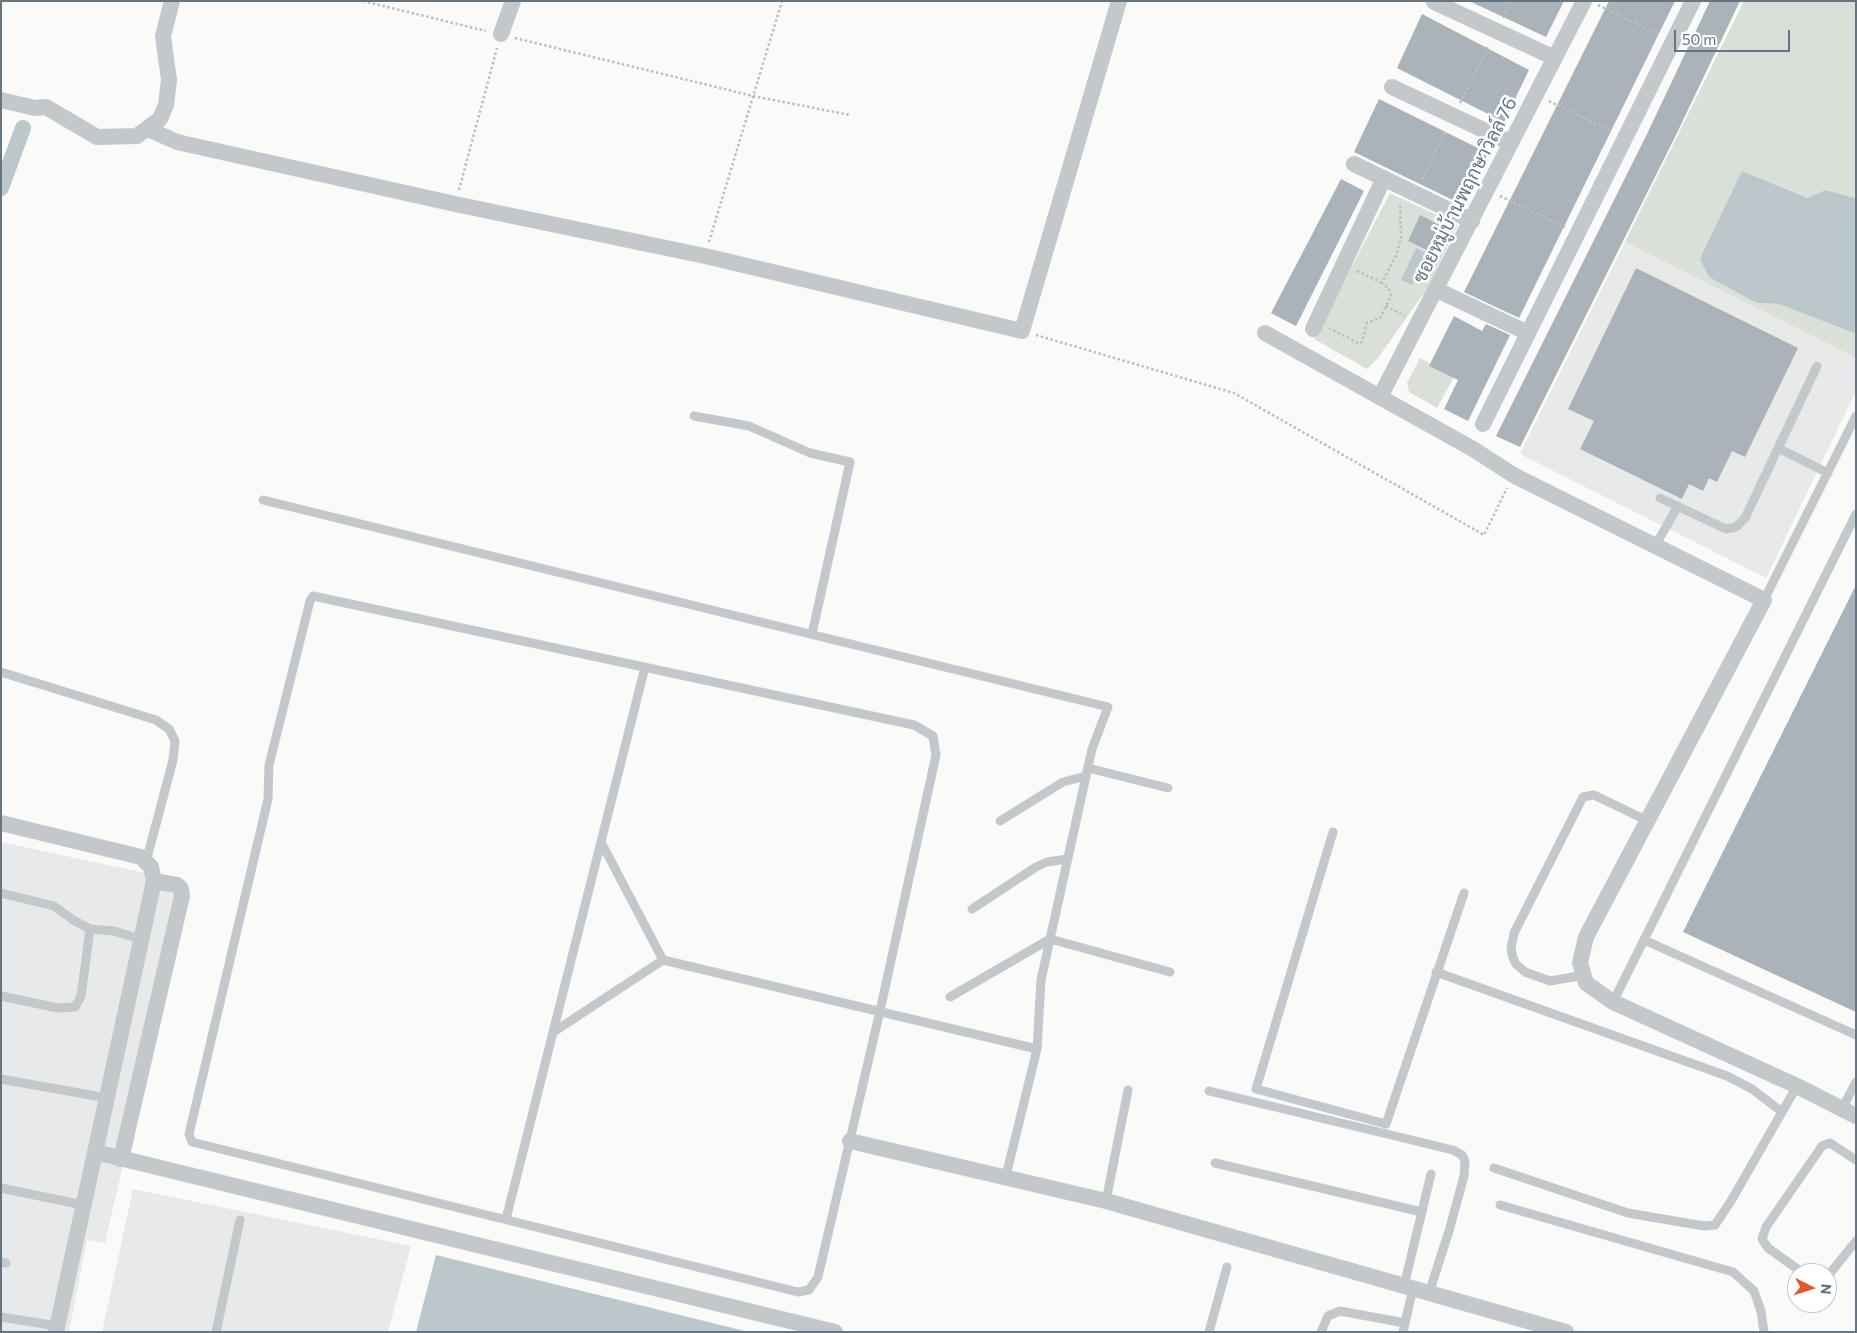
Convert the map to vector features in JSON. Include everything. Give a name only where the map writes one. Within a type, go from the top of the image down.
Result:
[{"type":"street","points":[[1,100],[35,108],[46,107],[97,137],[137,136],[160,119],[166,105],[169,80],[163,36],[172,1]]},
{"type":"street","points":[[501,34],[513,1]]},
{"type":"street","name":"ซอยหมู่บ้านพฤกษาวิลล์ 76","points":[[1380,397],[1584,1]]},
{"type":"street","points":[[1483,424],[1693,1]]},
{"type":"street","points":[[148,129],[177,142],[455,204],[704,256],[1022,331],[1114,2]]},
{"type":"street","points":[[1434,2],[1555,58]]},
{"type":"street","points":[[1392,87],[1512,143]]},
{"type":"street","points":[[1354,164],[1472,221]]},
{"type":"street","points":[[1314,325],[1384,178]]},
{"type":"street","points":[[1436,290],[1528,333]]},
{"type":"street","points":[[1265,333],[1473,448],[1515,476],[1764,600],[1586,937],[1580,963],[1586,983],[1612,1002],[1797,1086],[1849,1112]]},
{"type":"street","points":[[1,824],[141,857],[151,867],[154,881],[143,940],[94,1152],[57,1329]]},
{"type":"street","points":[[121,1159],[182,896],[181,889],[176,885],[154,881]]},
{"type":"street","points":[[850,1141],[1006,1176],[1106,1201],[1566,1332]]},
{"type":"street","points":[[94,1152],[835,1332]]},
{"type":"lane","points":[[1660,498],[1726,530],[1736,527],[1745,518],[1817,366]]},
{"type":"lane","points":[[694,416],[749,426],[810,453],[850,462],[812,634]]},
{"type":"lane","points":[[1764,600],[1856,416]]},
{"type":"lane","points":[[1778,448],[1828,473]]},
{"type":"lane","points":[[263,500],[1108,707],[1092,749],[1050,938],[1041,980],[1037,1049],[1006,1176]]},
{"type":"lane","points":[[1655,546],[1678,506]]},
{"type":"lane","points":[[1612,1002],[1856,514]]},
{"type":"lane","points":[[313,596],[914,725],[933,736],[936,755],[880,1011],[818,1277],[809,1290],[798,1292],[192,1142],[190,1138],[268,799],[269,765],[310,601],[313,596]]},
{"type":"lane","points":[[506,1219],[555,1031],[645,667]]},
{"type":"lane","points":[[1,672],[156,720],[169,729],[175,741],[173,760],[146,862]]},
{"type":"lane","points":[[1000,821],[1063,782],[1087,772],[1168,788]]},
{"type":"lane","points":[[1584,975],[1550,981],[1541,980],[1525,972],[1516,964],[1513,958],[1511,949],[1514,933],[1583,797],[1594,795],[1648,821]]},
{"type":"lane","points":[[1333,832],[1256,1090],[1386,1124],[1464,893]]},
{"type":"lane","points":[[601,842],[663,960]]},
{"type":"lane","points":[[972,909],[1036,867],[1047,862],[1068,859]]},
{"type":"lane","points":[[1,893],[54,906],[73,920],[90,929],[114,931],[143,940]]},
{"type":"lane","points":[[1,996],[58,1008],[75,1007],[80,996],[90,929]]},
{"type":"lane","points":[[950,997],[1050,938],[1170,972]]},
{"type":"lane","points":[[1644,940],[1856,1035]]},
{"type":"lane","points":[[555,1031],[663,960],[1037,1049]]},
{"type":"lane","points":[[1436,972],[1727,1076],[1752,1089],[1782,1112]]},
{"type":"lane","points":[[1,1079],[107,1098]]},
{"type":"lane","points":[[1849,1112],[1856,1082]]},
{"type":"lane","points":[[1494,1168],[1628,1213],[1710,1226],[1718,1223],[1797,1086]]},
{"type":"lane","points":[[1106,1201],[1128,1090]]},
{"type":"lane","points":[[1209,1091],[1453,1150],[1462,1156],[1466,1169],[1450,1231],[1429,1293]]},
{"type":"lane","points":[[1789,1263],[1768,1248],[1762,1239],[1766,1227],[1822,1146],[1830,1143],[1856,1160]]},
{"type":"lane","points":[[1214,1163],[1422,1212]]},
{"type":"lane","points":[[1321,1332],[1328,1316],[1340,1311],[1404,1327],[1408,1287],[1422,1212],[1432,1174]]},
{"type":"lane","points":[[1,1188],[83,1205]]},
{"type":"lane","points":[[1500,1205],[1733,1272],[1754,1291],[1761,1310],[1764,1332]]},
{"type":"lane","points":[[216,1332],[240,1220]]},
{"type":"lane","points":[[1837,1265],[1856,1241]]},
{"type":"lane","points":[[1209,1332],[1227,1267]]},
{"type":"lane","points":[[1,1317],[57,1329]]},
{"type":"path","points":[[363,1],[753,96],[850,115]]},
{"type":"path","points":[[704,256],[782,1]]},
{"type":"path","points":[[1382,283],[1398,254],[1408,190],[1453,116],[1511,1]]},
{"type":"path","points":[[1590,1],[1673,41]]},
{"type":"path","points":[[455,204],[501,34]]},
{"type":"path","points":[[1536,94],[1625,138]]},
{"type":"path","points":[[1488,189],[1578,234]]},
{"type":"path","points":[[1314,325],[1358,343],[1362,342],[1367,324],[1380,318],[1391,296],[1389,289],[1382,283],[1343,264]]},
{"type":"path","points":[[1386,306],[1419,323]]},
{"type":"path","points":[[1022,331],[1234,393],[1484,535],[1497,511],[1505,489],[1515,476]]},
{"type":"shaded area","points":[[1744,1],[1856,1],[1856,198],[1825,190],[1809,198],[1742,171],[1757,303],[1779,304],[1856,334],[1856,358],[1625,242]]},
{"type":"shaded area","points":[[1742,171],[1808,198],[1825,190],[1856,198],[1856,334],[1779,304],[1757,303],[1709,277],[1700,259]]},
{"type":"shaded area","points":[[1390,193],[1458,225],[1426,290],[1378,358],[1367,369],[1314,339]]},
{"type":"shaded area","points":[[1625,242],[1856,358],[1856,391],[1766,578],[1520,454]]},
{"type":"shaded area","points":[[1416,248],[1427,254],[1412,285],[1401,280]]},
{"type":"shaded area","points":[[1420,358],[1454,377],[1437,408],[1409,392],[1407,383]]},
{"type":"shaded area","points":[[1,842],[187,882],[105,1243],[87,1240],[69,1332],[1,1332]]},
{"type":"shaded area","points":[[133,1189],[411,1246],[388,1332],[102,1332]]},
{"type":"shaded area","points":[[436,1255],[749,1332],[416,1332]]},
{"type":"building","points":[[1469,1],[1564,1],[1546,37]]},
{"type":"building","points":[[1609,1],[1675,1],[1519,318],[1464,292]]},
{"type":"building","points":[[1710,1],[1740,1],[1674,139],[1520,447],[1496,436],[1647,134]]},
{"type":"building","points":[[1422,14],[1529,70],[1504,122],[1397,68]]},
{"type":"building","points":[[1379,99],[1488,153],[1463,205],[1354,152]]},
{"type":"building","points":[[1341,179],[1364,191],[1296,326],[1271,313]]},
{"type":"building","points":[[1420,215],[1445,228],[1433,253],[1408,241]]},
{"type":"building","points":[[1636,268],[1798,348],[1745,457],[1732,451],[1717,482],[1709,478],[1703,491],[1689,484],[1682,499],[1580,449],[1594,421],[1568,409]]},
{"type":"building","points":[[1454,316],[1482,331],[1486,324],[1510,335],[1468,421],[1444,409],[1458,380],[1429,366]]},
{"type":"building","points":[[1856,585],[1856,1012],[1683,932]]},
{"type":"waterway","points":[[1,188],[23,128]]}]
